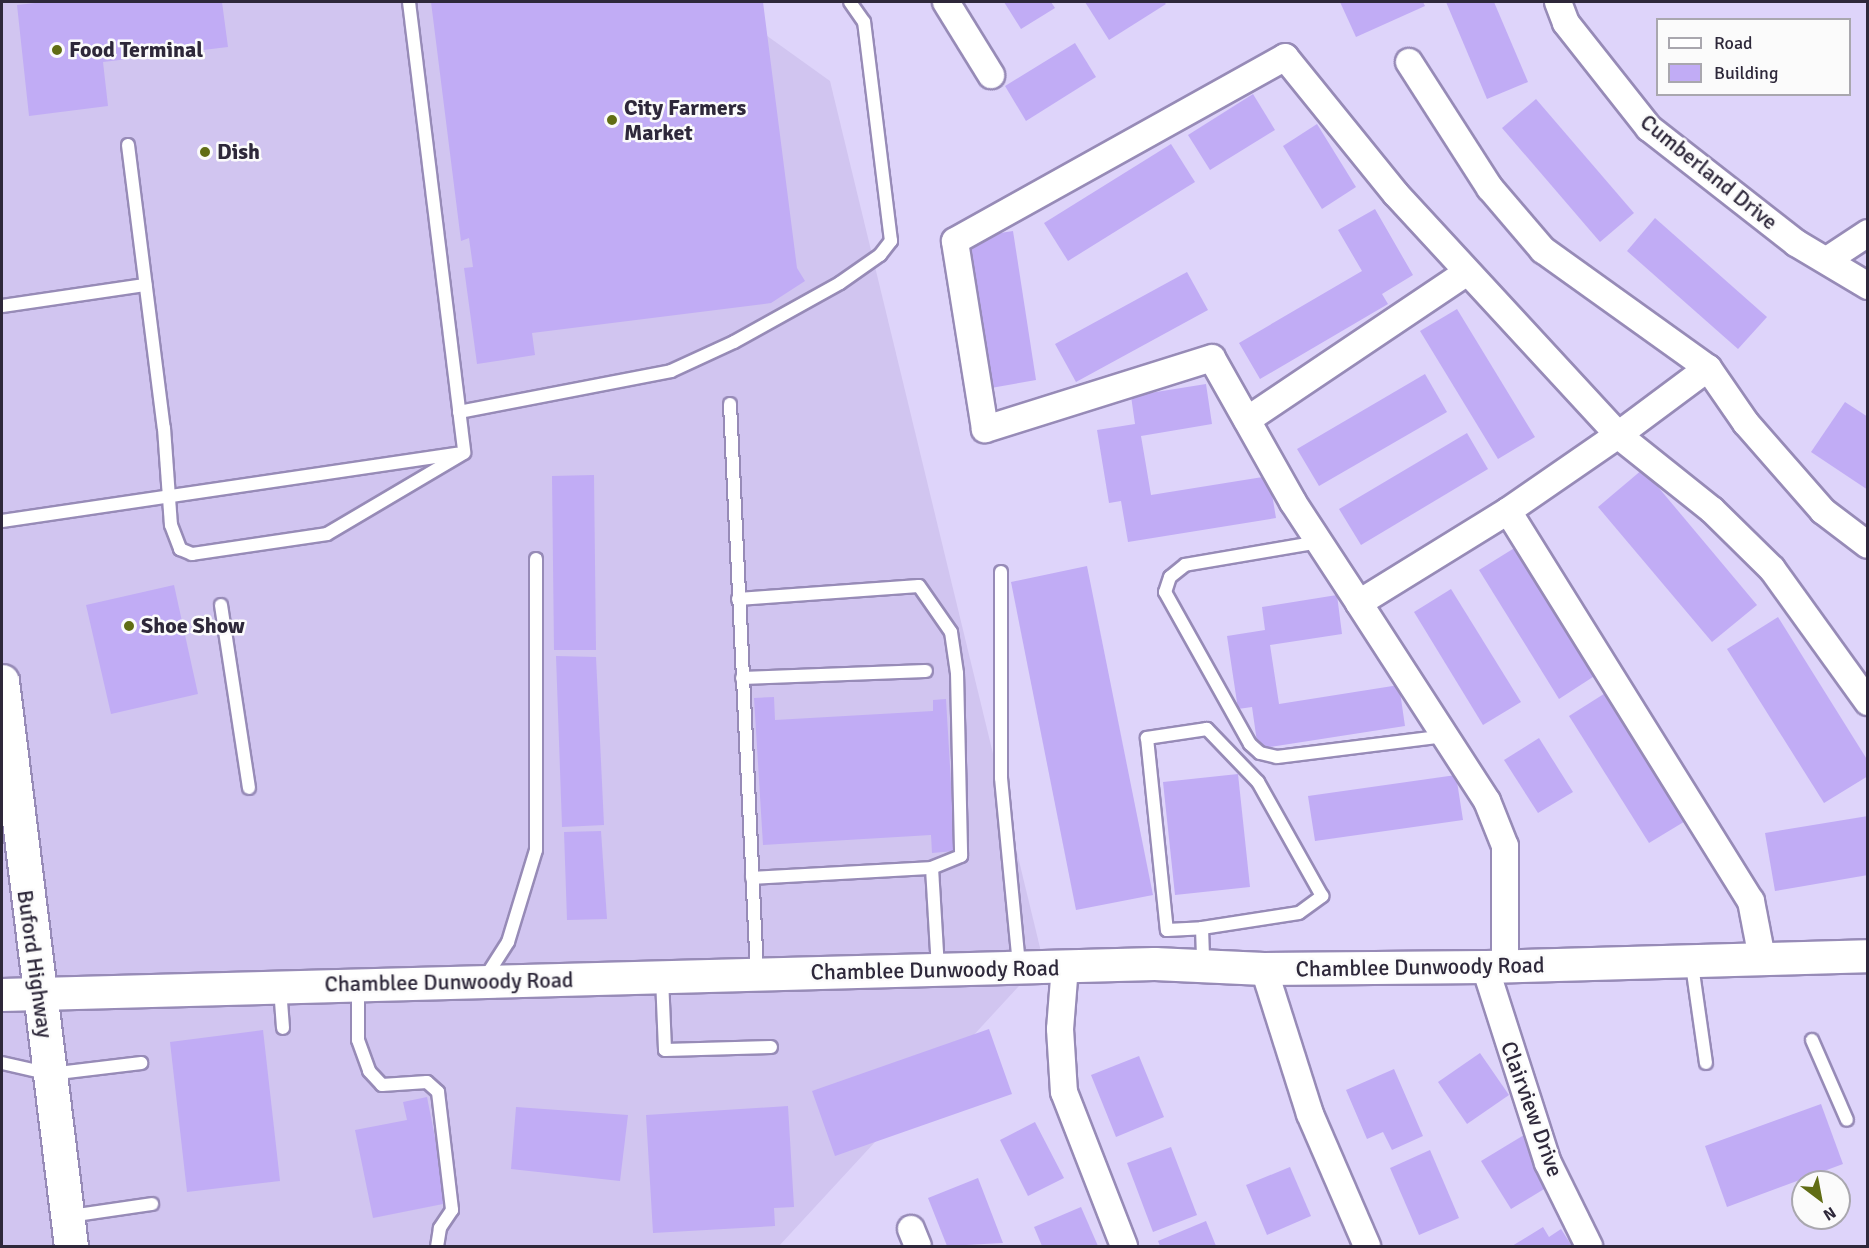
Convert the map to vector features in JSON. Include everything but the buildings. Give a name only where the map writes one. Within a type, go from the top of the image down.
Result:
[{"type":"main road","name":"Buford Highway","points":[[2,681],[5,732],[70,1231]]},
{"type":"street","points":[[946,2],[991,75]]},
{"type":"street","name":"Cumberland Drive","points":[[1558,2],[1566,23],[1649,128],[1796,243],[1868,285]]},
{"type":"street","name":"Clairview Drive","points":[[1466,273],[1286,57],[955,241],[985,429],[1212,358],[1319,542],[1487,801],[1505,846],[1495,967],[1548,1163],[1588,1246]]},
{"type":"street","points":[[1409,62],[1490,188],[1543,250],[1708,368],[1746,423],[1823,511],[1868,545]]},
{"type":"street","points":[[1827,260],[1868,233]]},
{"type":"street","points":[[1247,420],[1466,273],[1618,435],[1713,510],[1772,569],[1868,702]]},
{"type":"street","points":[[1359,603],[1508,511],[1618,435],[1708,368]]},
{"type":"street","points":[[1508,511],[1751,901],[1762,958]]},
{"type":"street","name":"Chamblee Dunwoody Road","points":[[2,995],[1065,966],[1203,965],[1264,969],[1692,965],[1762,958],[1868,956]]},
{"type":"street","points":[[1065,966],[1060,1029],[1064,1092],[1124,1246]]},
{"type":"street","points":[[1264,969],[1310,1114],[1367,1246]]},
{"type":"lane","points":[[409,2],[464,453]]},
{"type":"lane","points":[[459,412],[671,371],[772,321],[880,255],[891,241],[864,22],[850,2]]},
{"type":"lane","points":[[128,145],[146,285],[168,495],[180,549],[192,554],[307,539],[350,522],[464,453]]},
{"type":"lane","points":[[2,306],[146,285]]},
{"type":"lane","points":[[730,404],[757,974]]},
{"type":"lane","points":[[2,521],[464,453]]},
{"type":"lane","points":[[1319,542],[1185,565],[1170,577],[1165,592],[1250,744],[1260,753],[1277,757],[1445,736]]},
{"type":"lane","points":[[483,981],[507,942],[536,850],[536,559]]},
{"type":"lane","points":[[1001,572],[1000,778],[1019,968]]},
{"type":"lane","points":[[738,599],[919,586],[951,632],[957,673],[961,856],[932,868],[752,878]]},
{"type":"lane","points":[[220,605],[249,788]]},
{"type":"lane","points":[[742,678],[926,671]]},
{"type":"lane","points":[[1207,729],[1258,782],[1322,896],[1299,913],[1202,928],[1167,930],[1147,738],[1207,729]]},
{"type":"lane","points":[[932,868],[938,969]]},
{"type":"lane","points":[[1202,928],[1203,965]]},
{"type":"lane","points":[[1692,965],[1706,1063]]},
{"type":"lane","points":[[662,977],[665,1050],[771,1047]]},
{"type":"lane","points":[[358,985],[358,1040],[369,1071],[382,1085],[428,1082],[438,1092],[452,1210],[440,1228],[437,1246]]},
{"type":"lane","points":[[280,987],[283,1028]]},
{"type":"lane","points":[[1812,1040],[1848,1120]]},
{"type":"lane","points":[[2,1063],[50,1074],[141,1063]]},
{"type":"lane","points":[[70,1231],[152,1204]]},
{"type":"shaded area","points":[[2,2],[720,2],[830,81],[1043,960],[779,1246],[2,1246]]},
{"type":"place","name":"Food Terminal","points":[[57,50]]},
{"type":"place","name":"City Farmers Market","points":[[612,120]]},
{"type":"place","name":"Dish","points":[[205,152]]},
{"type":"place","name":"Shoe Show","points":[[129,626]]}]
